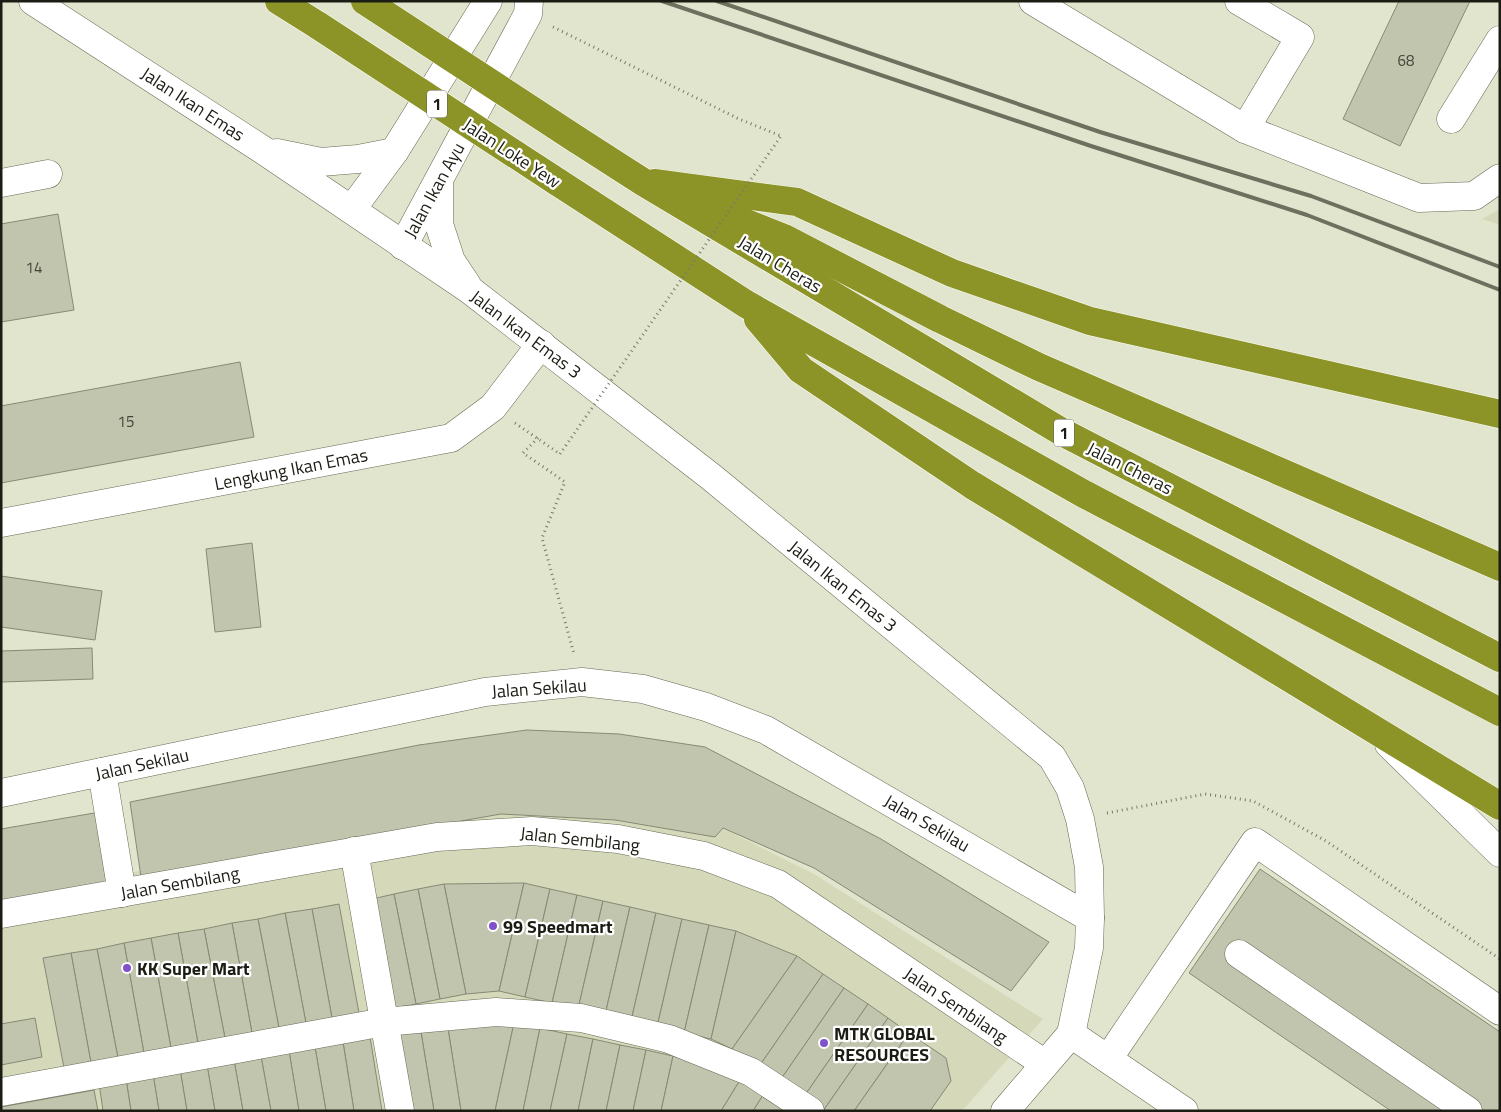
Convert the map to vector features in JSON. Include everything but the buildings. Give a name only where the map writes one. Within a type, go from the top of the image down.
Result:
[{"type":"highway","name":"Jalan Loke Yew","points":[[279,1],[746,304]]},
{"type":"highway","name":"1","points":[[365,1],[642,182]]},
{"type":"highway","points":[[642,182],[797,202],[952,273],[1090,321],[1500,414]]},
{"type":"highway","points":[[642,182],[784,238],[940,319],[1039,367],[1494,563]]},
{"type":"highway","name":"Jalan Cheras","points":[[642,182],[1062,432],[1500,658]]},
{"type":"highway","name":"1","points":[[746,304],[1084,494],[1500,712]]},
{"type":"highway","points":[[746,304],[802,370],[972,485],[1500,806]]},
{"type":"street","name":"Jalan Ikan Emas","points":[[33,1],[263,150],[404,246]]},
{"type":"street","points":[[352,209],[394,152],[488,1]]},
{"type":"street","points":[[1033,1],[1246,128],[1419,198],[1474,196],[1500,178]]},
{"type":"street","points":[[1239,1],[1300,37],[1246,128]]},
{"type":"street","name":"Jalan Ikan Ayu","points":[[404,246],[529,8]]},
{"type":"street","points":[[1451,119],[1500,40]]},
{"type":"street","points":[[263,150],[321,162],[358,159],[394,152]]},
{"type":"street","points":[[1,183],[48,174]]},
{"type":"street","points":[[439,181],[439,224],[451,261],[470,290]]},
{"type":"street","name":"Jalan Ikan Emas 3","points":[[404,246],[470,290],[718,483],[1052,757],[1070,788],[1080,819],[1089,867],[1090,918],[1088,948],[1071,1034]]},
{"type":"street","name":"Lengkung Ikan Emas","points":[[1,523],[452,438],[492,407],[541,344]]},
{"type":"street","name":"Jalan Sekilau","points":[[1,793],[485,692],[582,682],[643,690],[706,707],[766,730],[1090,918]]},
{"type":"street","points":[[1376,732],[1500,853]]},
{"type":"street","points":[[102,772],[122,893]]},
{"type":"street","name":"Jalan Sembilang","points":[[1,914],[437,837],[532,830],[618,839],[704,856],[778,884],[1044,1064]]},
{"type":"street","points":[[1108,1059],[1255,842],[1500,1010]]},
{"type":"street","points":[[354,852],[400,1111]]},
{"type":"street","points":[[1239,954],[1468,1111]]},
{"type":"street","points":[[1,1092],[384,1022],[496,1012],[581,1018],[669,1040],[750,1072],[810,1111]]},
{"type":"street","points":[[1005,1111],[1071,1034],[1184,1111]]},
{"type":"path","points":[[529,8],[739,119],[781,136],[560,454],[538,438],[523,453],[565,482],[542,538],[582,682]]},
{"type":"shaded area","points":[[1500,209],[1500,225],[1482,219]]},
{"type":"shaded area","points":[[526,798],[702,818],[814,874],[1043,1019],[962,1111],[1,1111],[1,897]]},
{"type":"railway","points":[[662,1],[1091,146],[1307,215],[1500,290]]},
{"type":"railway","points":[[717,1],[1100,132],[1311,196],[1500,267]]},
{"type":"place","name":"99 Speedmart","points":[[493,926]]},
{"type":"place","name":"KK Super Mart","points":[[127,968]]},
{"type":"place","name":"MTK GLOBAL RESOURCES","points":[[824,1043]]}]
